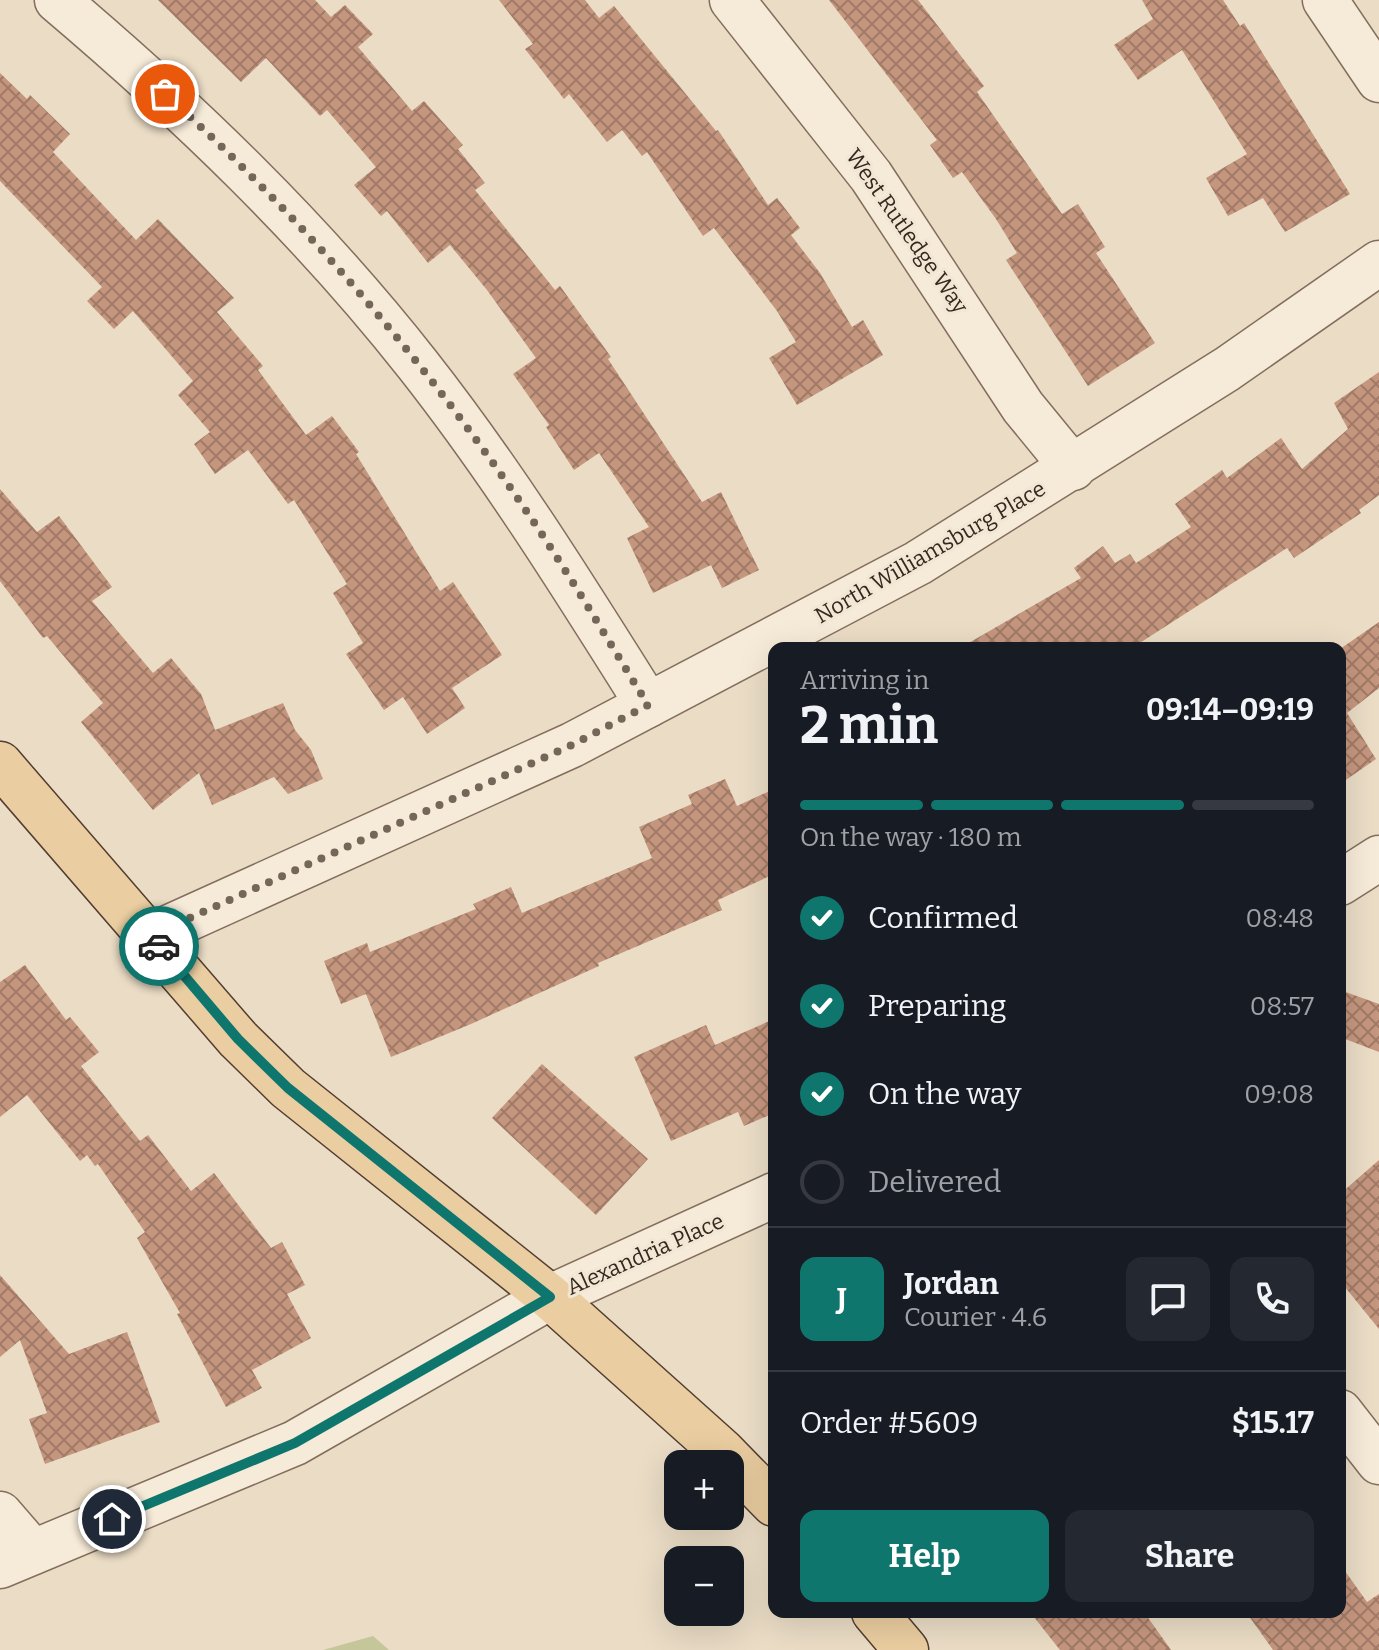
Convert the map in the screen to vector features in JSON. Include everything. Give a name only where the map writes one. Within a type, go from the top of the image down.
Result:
[{"type":"main road","points":[[0,764],[238,1039],[288,1088],[550,1297],[722,1451],[768,1498]]},
{"type":"main road","points":[[879,1618],[906,1650]]},
{"type":"street","points":[[57,0],[192,118],[291,217],[418,364],[529,515],[648,705]]},
{"type":"street","name":"West Rutledge Way","points":[[732,0],[871,176],[1023,407],[1073,468]]},
{"type":"street","points":[[1325,0],[1379,80]]},
{"type":"street","name":"North Williamsburg Place","points":[[150,936],[572,745],[918,563],[1227,369],[1379,263]]},
{"type":"street","points":[[1346,879],[1379,858]]},
{"type":"street","name":"Alexandria Place","points":[[16,1559],[295,1443],[550,1297],[768,1198]]},
{"type":"street","points":[[1346,1420],[1379,1462]]},
{"type":"street","points":[[0,1514],[16,1559]]},
{"type":"green space","points":[[373,1636],[389,1650],[323,1650]]},
{"type":"building","points":[[158,0],[315,0],[331,17],[345,5],[373,34],[358,47],[412,111],[424,101],[463,145],[458,149],[485,183],[475,190],[555,290],[560,286],[611,357],[608,359],[702,502],[721,492],[759,570],[722,588],[711,565],[653,593],[627,538],[649,527],[599,453],[574,470],[546,427],[549,425],[513,374],[536,358],[450,245],[428,263],[387,211],[381,216],[354,185],[376,167],[327,110],[320,116],[266,58],[241,82]]},
{"type":"building","points":[[499,0],[585,0],[599,18],[614,6],[718,130],[768,205],[777,198],[800,228],[791,235],[820,273],[852,327],[863,320],[883,355],[797,405],[769,358],[796,342],[777,311],[714,228],[703,236],[647,152],[642,156],[622,130],[607,142],[569,94],[564,99],[525,49],[533,44]]},
{"type":"building","points":[[829,0],[918,0],[984,86],[977,92],[1062,214],[1078,204],[1105,247],[1096,253],[1155,343],[1088,386],[1006,260],[1017,253],[996,219],[962,172],[953,178],[930,145],[937,140]]},
{"type":"building","points":[[1142,0],[1223,0],[1240,26],[1244,23],[1350,194],[1285,232],[1263,198],[1228,216],[1206,178],[1247,154],[1182,50],[1138,80],[1114,45],[1153,19]]},
{"type":"building","points":[[0,73],[27,99],[30,95],[70,134],[53,152],[136,240],[158,219],[234,298],[217,312],[263,366],[258,370],[306,435],[332,416],[359,452],[356,454],[440,591],[453,582],[502,655],[452,688],[465,708],[427,734],[403,697],[384,710],[346,654],[363,643],[333,593],[347,584],[294,500],[288,504],[248,450],[215,474],[194,444],[210,432],[178,395],[193,381],[133,311],[114,329],[87,301],[102,287],[0,181]]},
{"type":"building","points":[[1379,372],[1379,495],[1359,510],[1361,513],[1294,558],[1287,548],[1141,642],[970,642],[1081,578],[1074,568],[1103,546],[1115,563],[1130,554],[1136,563],[1191,527],[1175,504],[1222,470],[1227,478],[1281,438],[1302,469],[1348,429],[1334,403]]},
{"type":"building","points":[[0,489],[37,532],[59,516],[112,587],[92,601],[153,673],[171,658],[201,694],[215,730],[283,703],[295,730],[311,750],[323,779],[288,794],[274,777],[212,805],[199,773],[153,810],[81,722],[103,703],[47,636],[43,638],[0,581]]},
{"type":"building","points":[[1379,622],[1379,688],[1347,713],[1376,759],[1346,780],[1346,645]]},
{"type":"building","points":[[725,779],[737,806],[768,792],[768,877],[718,900],[722,910],[391,1057],[366,994],[341,1004],[324,961],[367,943],[370,952],[476,909],[473,904],[511,887],[522,913],[652,858],[639,827],[692,804],[688,795]]},
{"type":"building","points":[[25,965],[66,1020],[70,1017],[99,1052],[81,1066],[140,1141],[148,1135],[191,1191],[214,1173],[271,1248],[282,1242],[305,1285],[287,1294],[311,1338],[252,1370],[262,1388],[226,1407],[177,1314],[180,1313],[137,1238],[145,1232],[98,1164],[95,1166],[87,1155],[80,1161],[27,1095],[0,1117],[0,982]]},
{"type":"building","points":[[1346,992],[1379,1004],[1379,1052],[1346,1039]]},
{"type":"building","points":[[768,1022],[768,1116],[744,1126],[738,1112],[671,1141],[634,1057],[706,1025],[715,1045]]},
{"type":"building","points":[[542,1064],[648,1159],[596,1215],[492,1118]]},
{"type":"building","points":[[1379,1160],[1379,1329],[1346,1288],[1346,1189]]},
{"type":"building","points":[[0,1275],[69,1354],[127,1332],[160,1422],[45,1464],[29,1419],[47,1413],[20,1340],[0,1357]]},
{"type":"building","points":[[1346,1572],[1367,1602],[1379,1594],[1379,1650],[1273,1650],[1250,1618],[1346,1618]]},
{"type":"building","points":[[1035,1618],[1148,1618],[1171,1650],[1060,1650]]},
{"type":"way so far","points":[[159,946],[150,936],[572,745],[648,705],[529,515],[418,364],[291,217],[165,94]]},
{"type":"route","points":[[112,1519],[190,1490],[295,1443],[383,1389],[550,1297],[288,1088],[238,1039],[159,946]]}]
